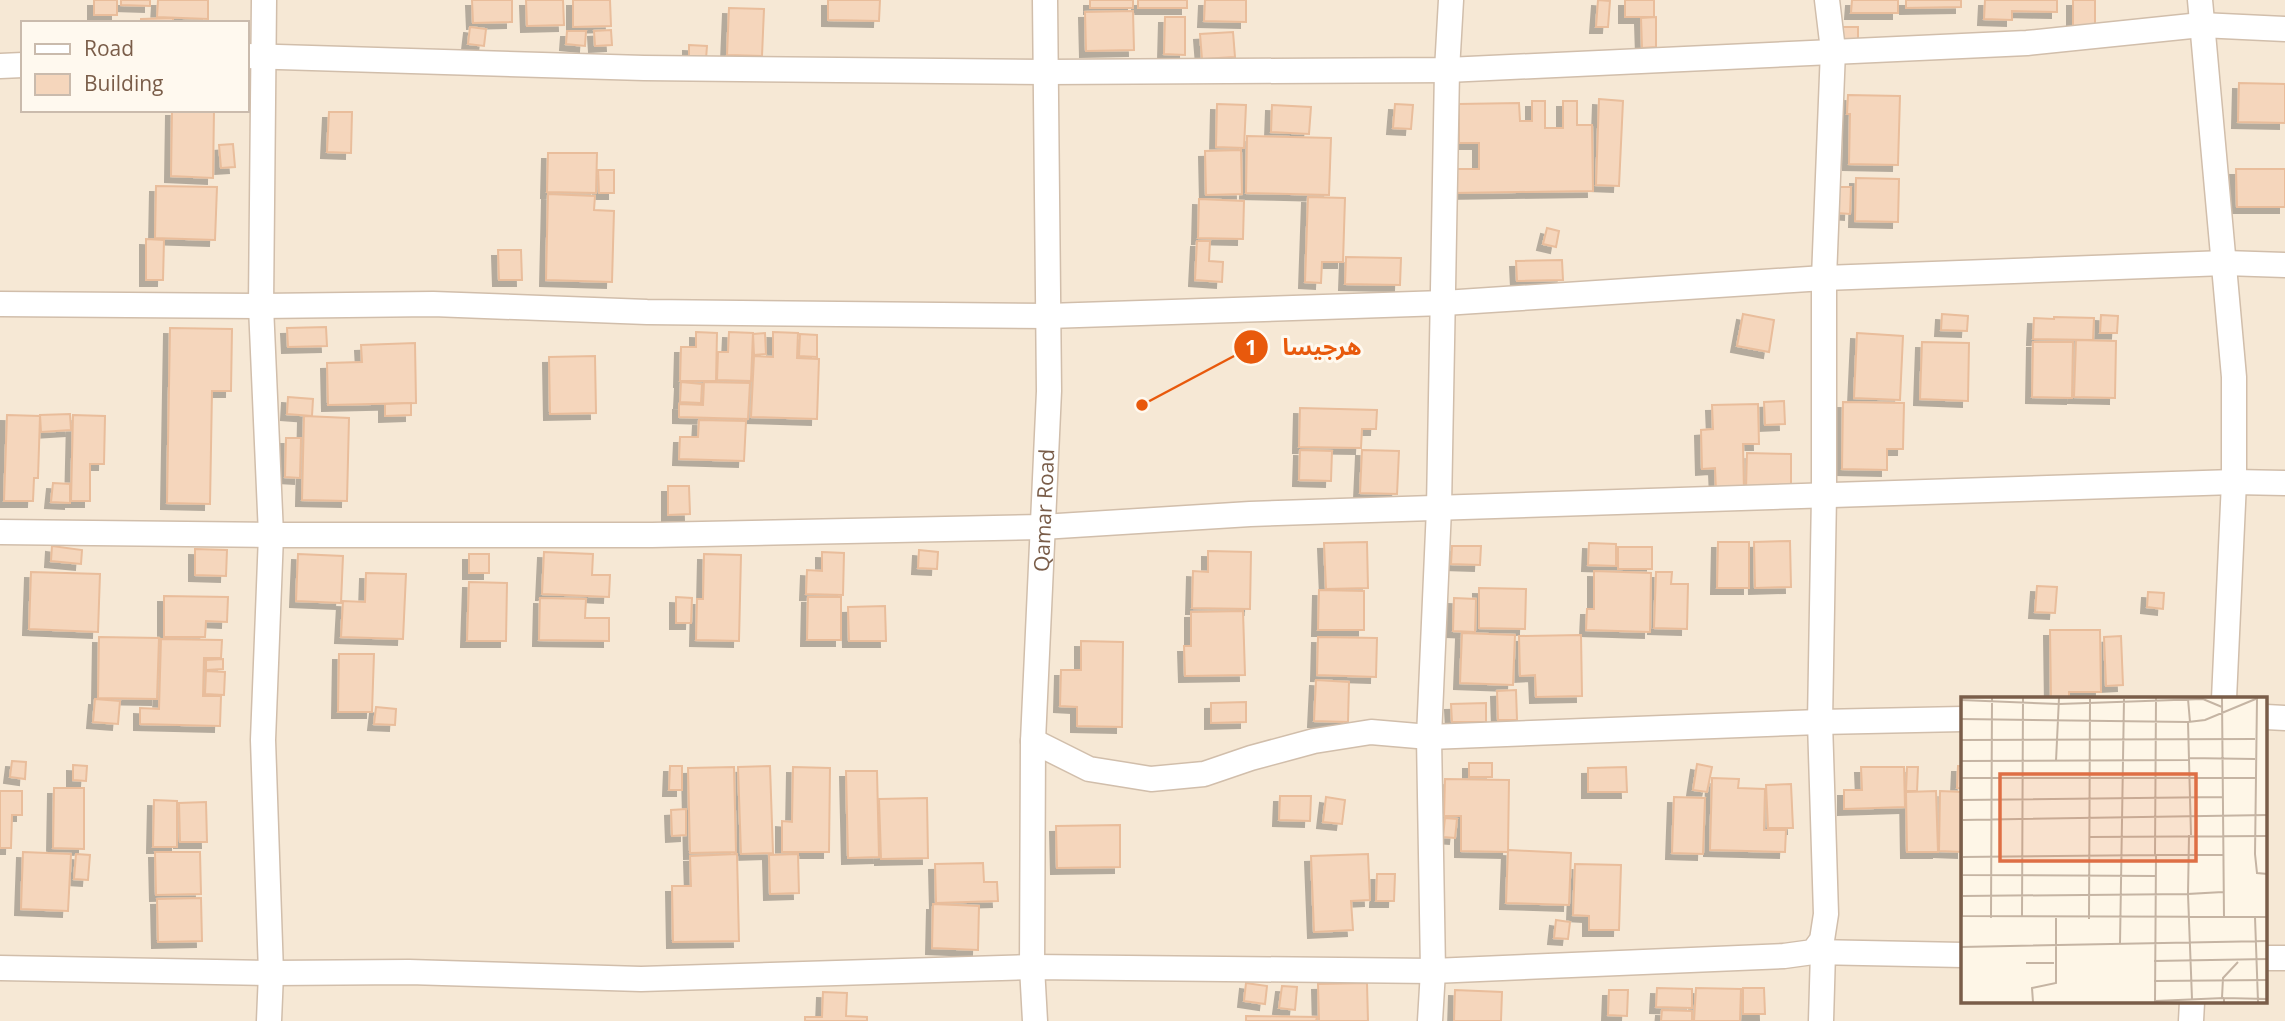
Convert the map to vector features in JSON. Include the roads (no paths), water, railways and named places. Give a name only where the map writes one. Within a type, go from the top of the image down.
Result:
[{"type":"street","points":[[264,0],[255,56],[261,306],[271,535],[263,740],[271,973],[269,1021]]},
{"type":"street","name":"Qamar Road","points":[[1035,1021],[1032,968],[1033,741],[1049,391],[1045,0]]},
{"type":"street","points":[[1430,1021],[1433,971],[1429,737],[1439,508],[1447,70],[1451,0]]},
{"type":"street","points":[[1821,1021],[1818,952],[1826,914],[1820,722],[1824,278],[1833,50],[1828,0]]},
{"type":"street","points":[[2200,0],[2234,377],[2234,482],[2224,697]]},
{"type":"street","points":[[255,56],[644,68],[1046,72],[1447,70],[2027,43],[2201,25],[2285,29]]},
{"type":"street","points":[[0,66],[21,65]]},
{"type":"street","points":[[0,304],[433,304],[647,312],[1048,316],[1444,303],[1824,278],[2225,263],[2285,265]]},
{"type":"street","points":[[0,532],[652,535],[1042,527],[1172,518],[1439,508],[2234,482],[2285,483]]},
{"type":"street","points":[[1033,741],[1089,769],[1151,779],[1204,774],[1251,758],[1325,739],[1371,732],[1429,737],[1961,719]]},
{"type":"street","points":[[0,968],[271,973],[409,972],[641,979],[1032,968],[1433,971],[1784,956],[1818,952],[1961,955]]},
{"type":"place","name":"هرجيسا","points":[[1142,405]]}]
